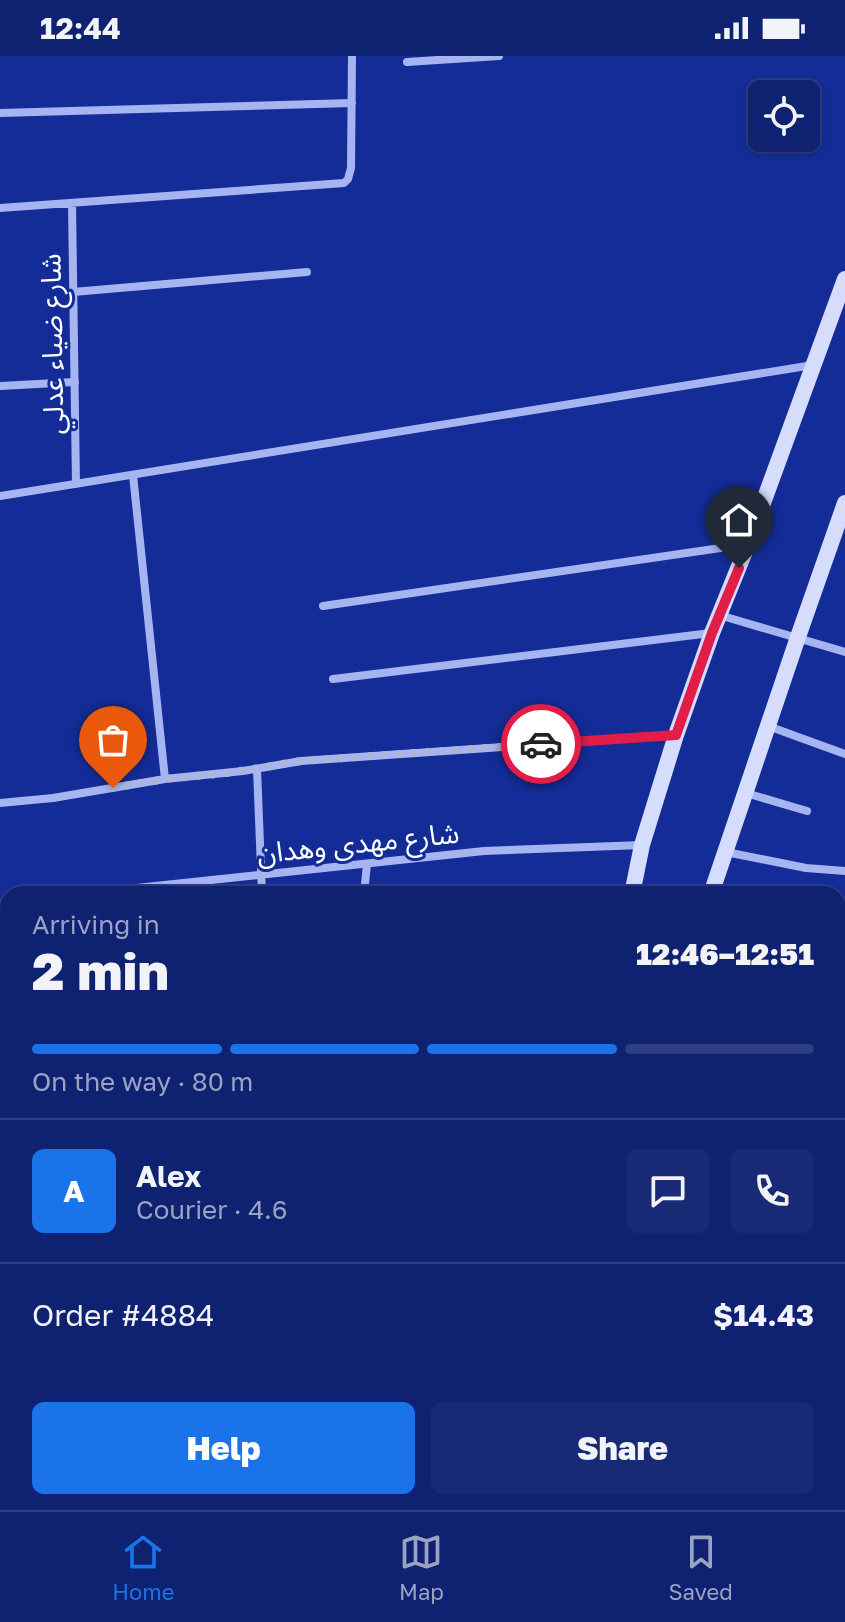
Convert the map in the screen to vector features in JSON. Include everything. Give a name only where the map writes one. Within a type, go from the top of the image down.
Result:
[{"type":"street","points":[[0,208],[344,183],[351,174],[352,56]]},
{"type":"street","points":[[407,62],[499,56]]},
{"type":"street","points":[[0,113],[352,103]]},
{"type":"street","name":"شارع ضياء عدلي","points":[[72,204],[76,484]]},
{"type":"street","points":[[73,292],[307,272]]},
{"type":"street","points":[[634,886],[642,845],[676,735],[845,279]]},
{"type":"street","points":[[0,496],[814,365]]},
{"type":"street","points":[[0,386],[75,382]]},
{"type":"street","points":[[133,475],[165,779]]},
{"type":"street","points":[[714,886],[845,503]]},
{"type":"street","points":[[323,606],[748,544]]},
{"type":"street","points":[[719,615],[845,652]]},
{"type":"street","points":[[333,679],[712,633]]},
{"type":"street","points":[[768,726],[845,754]]},
{"type":"street","points":[[0,803],[318,759],[676,735]]},
{"type":"street","points":[[257,769],[262,886]]},
{"type":"street","points":[[745,793],[807,811]]},
{"type":"street","name":"شارع مهدى وهدان","points":[[157,886],[484,851],[642,845]]},
{"type":"street","points":[[725,852],[806,868],[845,871]]},
{"type":"street","points":[[365,886],[367,864]]},
{"type":"way so far","points":[[113,788],[301,761],[541,744]]},
{"type":"route","points":[[541,744],[676,735],[739,568]]}]
